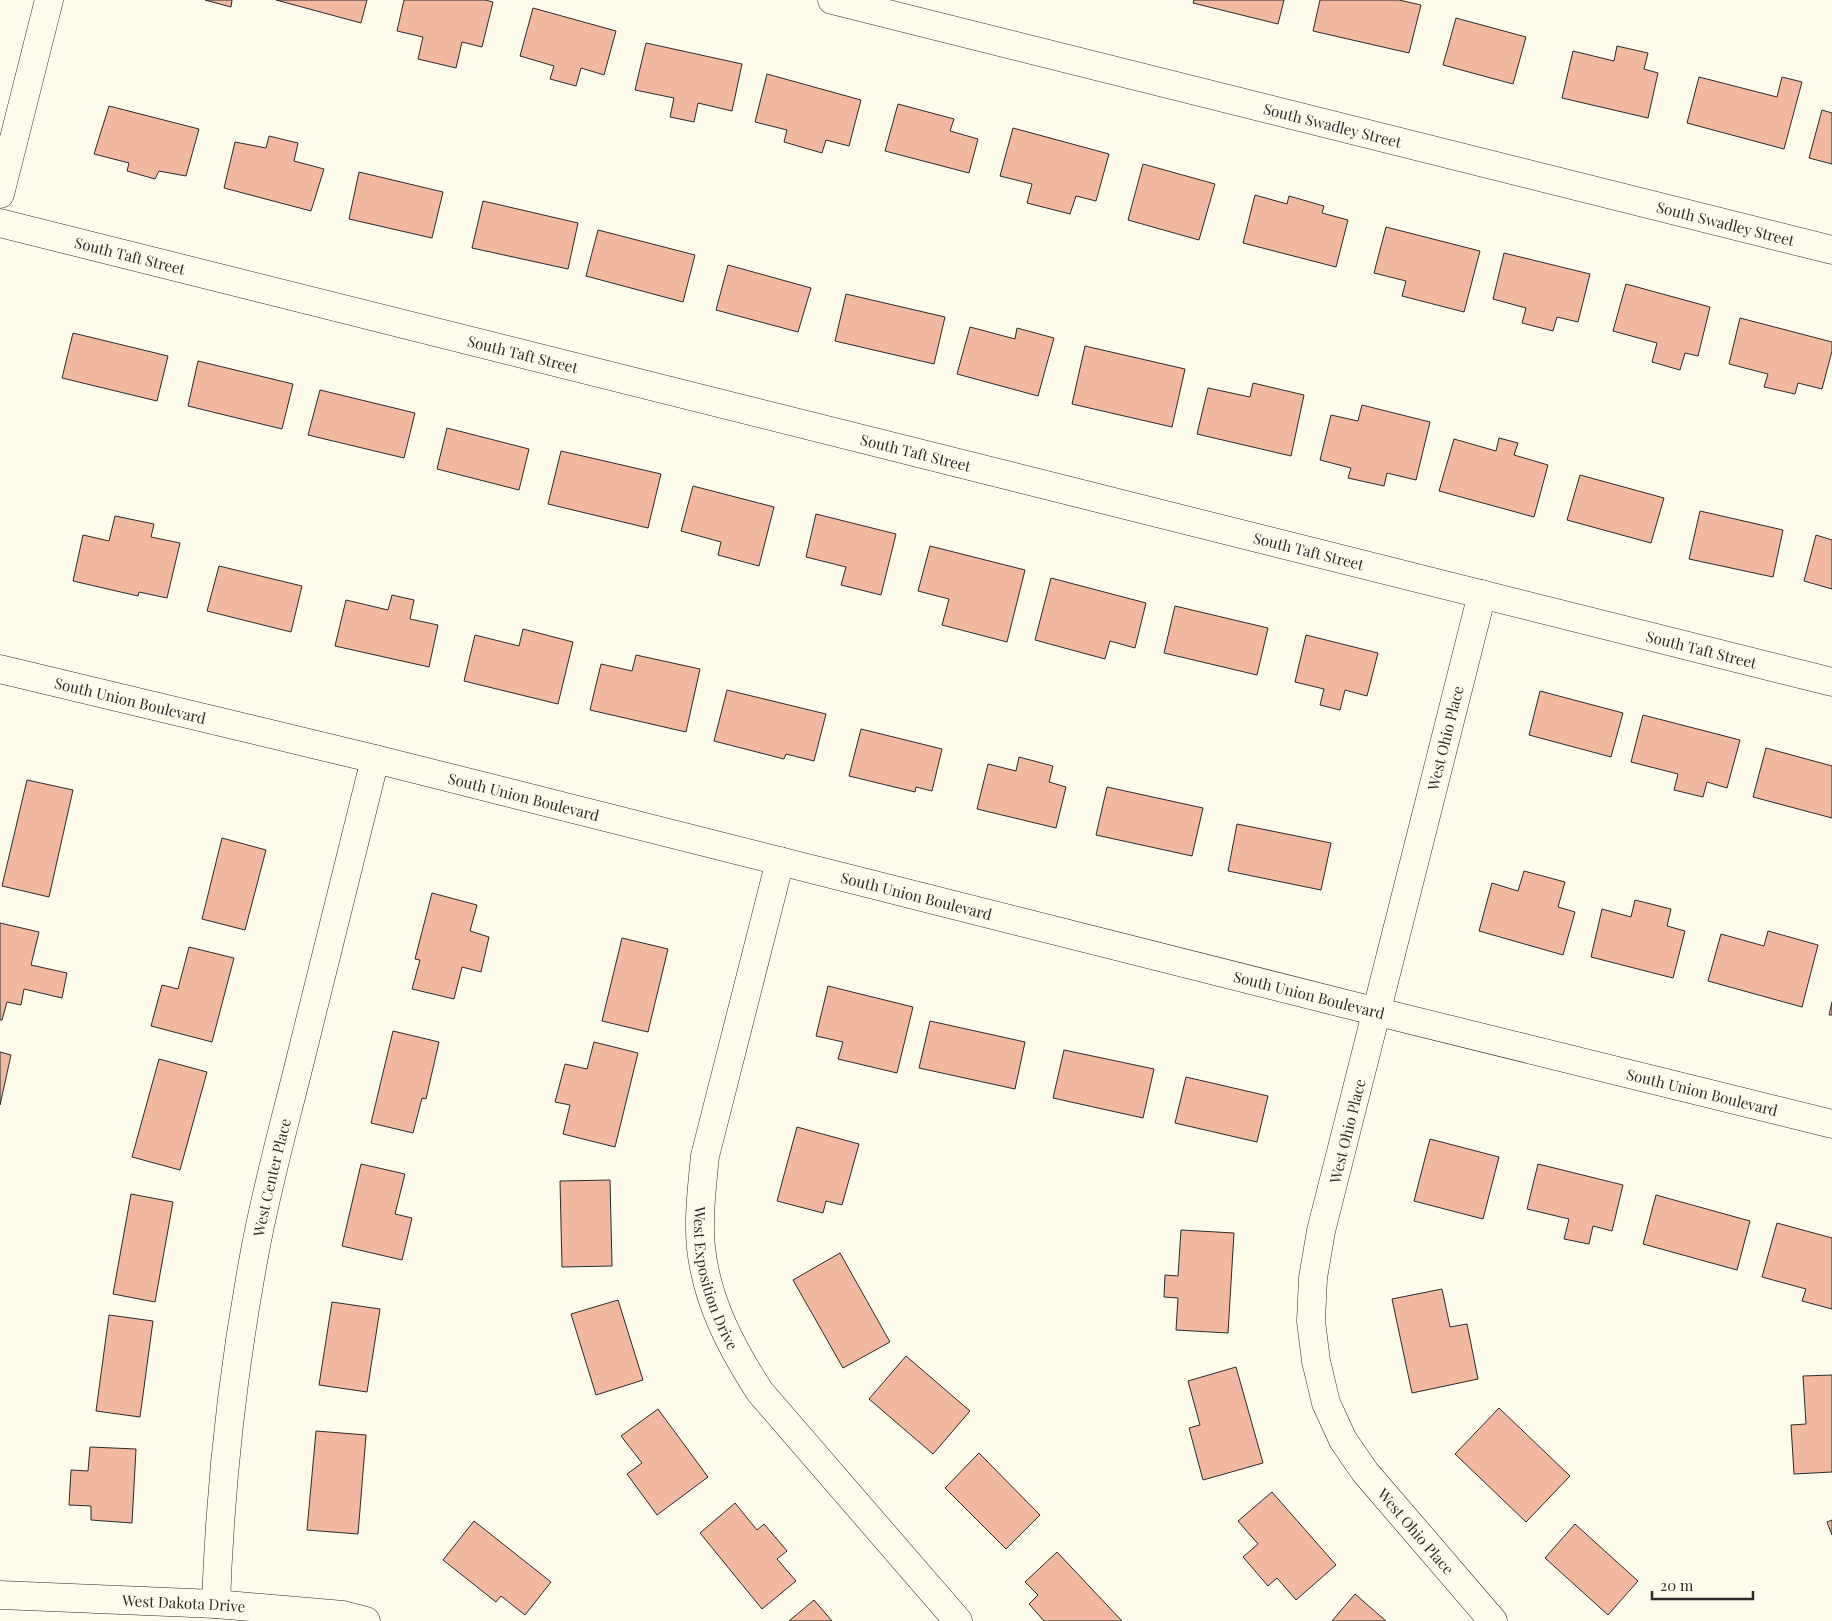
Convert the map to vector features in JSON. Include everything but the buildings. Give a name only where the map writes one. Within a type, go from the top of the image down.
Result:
[{"type":"street","points":[[0,194],[49,0]]},
{"type":"street","name":"South Swadley Street","points":[[832,0],[1832,250]]},
{"type":"street","name":"South Taft Street","points":[[0,223],[1832,682]]},
{"type":"street","name":"West Ohio Place","points":[[1482,594],[1320,1240],[1313,1278],[1311,1321],[1316,1361],[1326,1403],[1343,1440],[1365,1472],[1493,1621]]},
{"type":"street","name":"South Union Boulevard","points":[[0,669],[375,759],[1377,1012],[1832,1124]]},
{"type":"street","name":"West Center Place","points":[[216,1604],[224,1458],[239,1342],[255,1249],[375,759]]},
{"type":"street","name":"West Exposition Drive","points":[[780,861],[705,1156],[700,1204],[701,1239],[707,1285],[720,1321],[739,1359],[760,1392],[958,1621]]},
{"type":"street","name":"West Dakota Drive","points":[[0,1595],[216,1604],[343,1615],[366,1621]]}]
